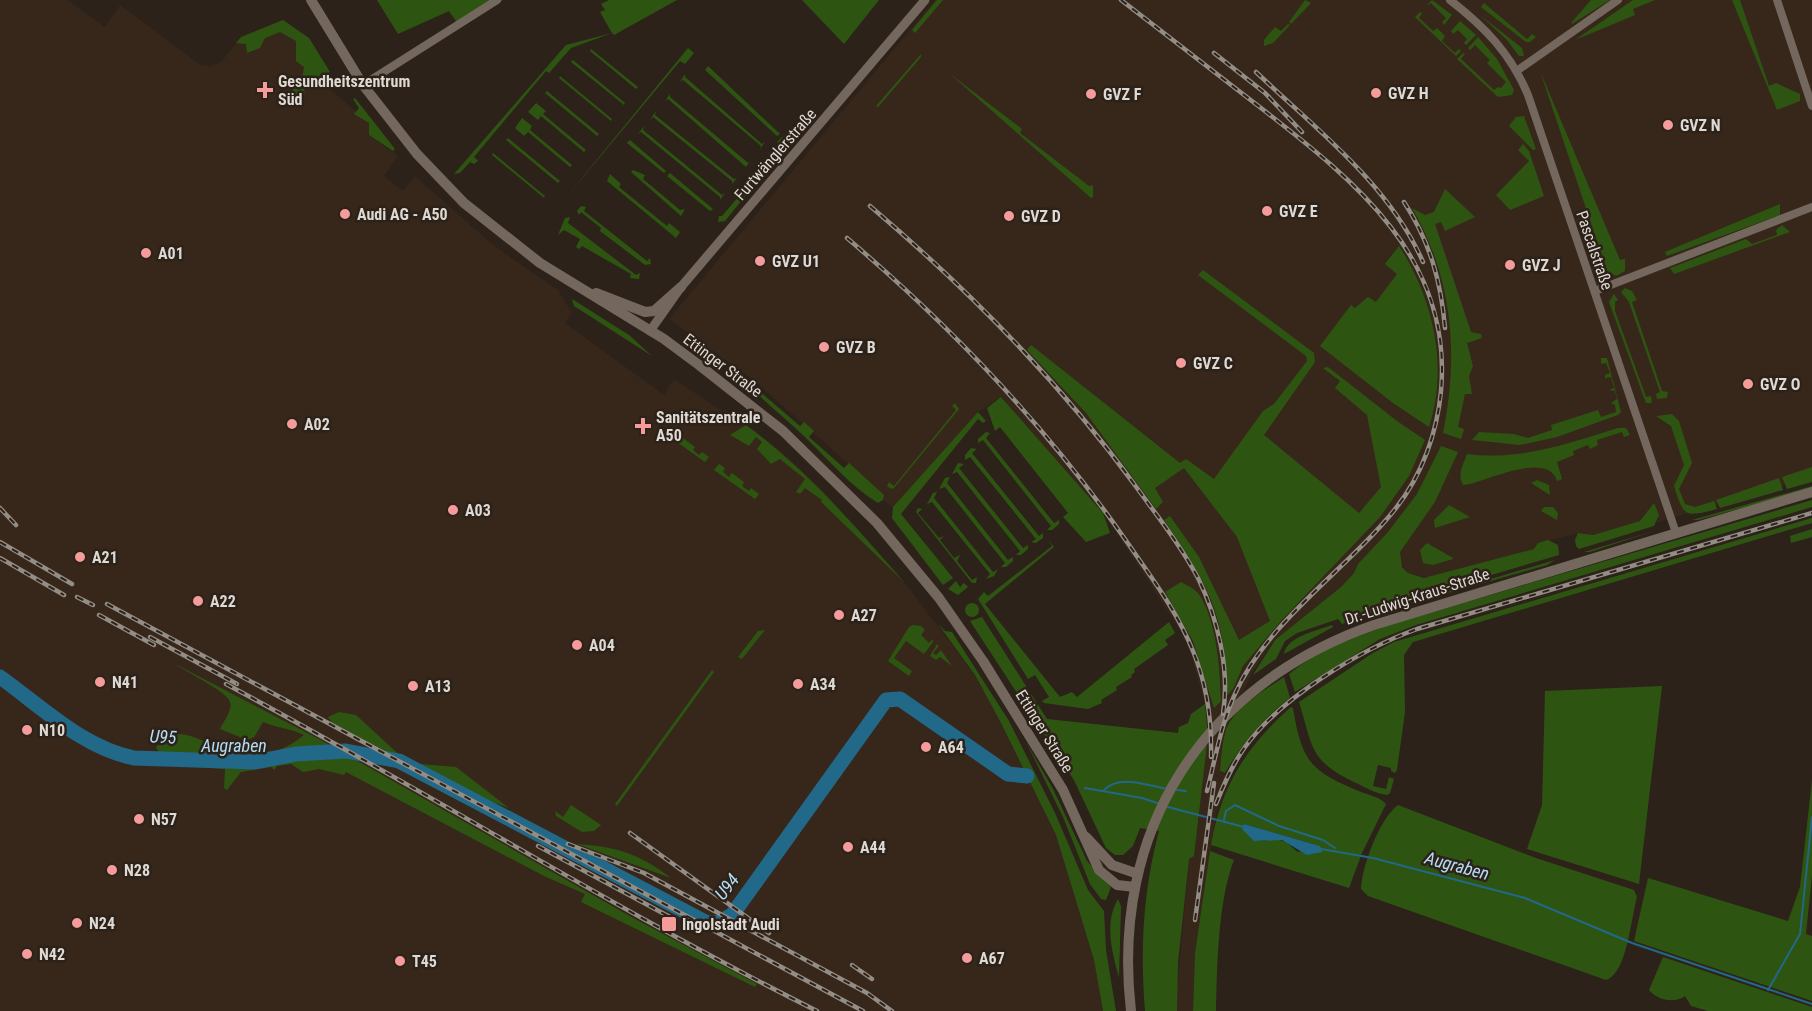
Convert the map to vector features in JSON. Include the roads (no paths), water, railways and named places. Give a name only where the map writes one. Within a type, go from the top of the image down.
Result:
[{"type":"main road","name":"Ettinger Straße","points":[[311,0],[363,85],[417,154],[464,203],[533,258],[699,364],[783,431],[894,542],[939,598],[983,660],[1040,750],[1085,836],[1090,855],[1105,877],[1117,885],[1135,887]]},
{"type":"main road","points":[[584,290],[645,312],[654,311],[681,287]]},
{"type":"main road","name":"Dr.-Ludwig-Kraus-Straße","points":[[1138,874],[1146,846],[1178,777],[1205,738],[1229,711],[1264,680],[1310,651],[1338,637],[1410,613],[1812,492]]},
{"type":"main road","name":"Ettinger Straße","points":[[1085,836],[1112,865],[1138,874]]},
{"type":"main road","points":[[1131,1011],[1128,946],[1138,874]]},
{"type":"street","points":[[363,85],[498,0]]},
{"type":"street","name":"Furtwänglerstraße","points":[[650,331],[681,287],[925,0]]},
{"type":"street","name":"Pascalstraße","points":[[1450,0],[1485,28],[1518,70],[1676,533]]},
{"type":"street","points":[[1518,70],[1618,0]]},
{"type":"street","points":[[1776,0],[1812,106]]},
{"type":"street","points":[[1595,291],[1812,207]]},
{"type":"water","points":[[1244,824],[1320,846],[1322,852],[1307,855],[1282,840],[1254,841],[1242,829]]},
{"type":"waterway","name":"U94","points":[[0,677],[80,736],[115,753],[134,758],[255,762],[296,754],[346,751],[399,761],[707,923],[717,923],[732,915],[886,700],[900,699],[1008,774],[1027,776]]},
{"type":"waterway","name":"Augraben","points":[[157,758],[208,757],[255,762],[311,754]]},
{"type":"waterway","name":"Augraben","points":[[1019,776],[1027,776]]},
{"type":"waterway","points":[[1103,791],[1117,783],[1125,782],[1168,789]]},
{"type":"waterway","name":"Augraben","points":[[1085,788],[1142,798],[1160,804]]},
{"type":"waterway","points":[[1177,790],[1186,791]]},
{"type":"waterway","points":[[1224,820],[1226,811],[1235,805],[1279,826],[1323,840],[1335,848]]},
{"type":"waterway","name":"Augraben","points":[[1168,807],[1244,827]]},
{"type":"waterway","points":[[1768,990],[1800,934],[1812,817]]},
{"type":"waterway","name":"Augraben","points":[[1321,849],[1373,858],[1525,898],[1632,943],[1812,1004]]},
{"type":"railway","points":[[1121,0],[1296,136],[1362,195],[1391,227],[1414,262],[1431,301],[1441,344],[1439,407],[1432,438],[1421,468],[1396,508],[1355,553],[1287,619],[1249,668],[1226,717],[1207,791]]},
{"type":"railway","points":[[1214,53],[1265,93],[1302,132]]},
{"type":"railway","points":[[1256,72],[1327,137],[1371,183],[1409,234],[1423,262]]},
{"type":"railway","points":[[1404,202],[1421,232],[1433,262],[1441,294],[1445,328]]},
{"type":"railway","points":[[870,206],[978,304],[1045,374],[1107,449],[1169,532],[1198,578],[1217,627],[1225,680],[1223,714]]},
{"type":"railway","points":[[847,238],[924,307],[997,381],[1065,459],[1127,542],[1171,608],[1193,651],[1208,703],[1211,757]]},
{"type":"railway","points":[[0,508],[16,525]]},
{"type":"railway","points":[[1216,804],[1236,761],[1260,729],[1300,693],[1371,649],[1417,629],[1812,513]]},
{"type":"railway","points":[[0,542],[72,584]]},
{"type":"railway","points":[[0,558],[64,595]]},
{"type":"railway","points":[[77,597],[93,605]]},
{"type":"railway","points":[[107,604],[863,1011]]},
{"type":"railway","points":[[99,615],[154,645]]},
{"type":"railway","points":[[150,637],[237,684]]},
{"type":"railway","points":[[226,684],[667,932],[817,1011]]},
{"type":"railway","points":[[1195,920],[1214,783]]},
{"type":"railway","points":[[630,833],[769,933]]},
{"type":"railway","points":[[568,844],[644,873],[867,993],[892,1011]]},
{"type":"railway","points":[[538,846],[670,917]]},
{"type":"railway","points":[[852,965],[872,979]]},
{"type":"place","name":"Gesundheitszentrum Süd","points":[[265,90]]},
{"type":"place","name":"GVZ H","points":[[1376,93]]},
{"type":"place","name":"GVZ F","points":[[1091,94]]},
{"type":"place","name":"GVZ N","points":[[1668,125]]},
{"type":"place","name":"GVZ E","points":[[1267,211]]},
{"type":"place","name":"Audi AG - A50","points":[[345,214]]},
{"type":"place","name":"GVZ D","points":[[1009,216]]},
{"type":"place","name":"A01","points":[[146,253]]},
{"type":"place","name":"GVZ U1","points":[[760,261]]},
{"type":"place","name":"GVZ J","points":[[1510,265]]},
{"type":"place","name":"GVZ B","points":[[824,347]]},
{"type":"place","name":"GVZ C","points":[[1181,363]]},
{"type":"place","name":"GVZ O","points":[[1748,384]]},
{"type":"place","name":"A02","points":[[292,424]]},
{"type":"place","name":"Sanitätszentrale A50","points":[[643,426]]},
{"type":"place","name":"A03","points":[[453,510]]},
{"type":"place","name":"A21","points":[[80,557]]},
{"type":"place","name":"A22","points":[[198,601]]},
{"type":"place","name":"A27","points":[[839,615]]},
{"type":"place","name":"A04","points":[[577,645]]},
{"type":"place","name":"N41","points":[[100,682]]},
{"type":"place","name":"A34","points":[[798,684]]},
{"type":"place","name":"A13","points":[[413,686]]},
{"type":"place","name":"N10","points":[[27,730]]},
{"type":"place","name":"A64","points":[[926,747]]},
{"type":"place","name":"N57","points":[[139,819]]},
{"type":"place","name":"A44","points":[[848,847]]},
{"type":"place","name":"N28","points":[[112,870]]},
{"type":"place","name":"N24","points":[[77,923]]},
{"type":"place","name":"Ingolstadt Audi","points":[[669,924]]},
{"type":"place","name":"N42","points":[[27,954]]},
{"type":"place","name":"A67","points":[[967,958]]},
{"type":"place","name":"T45","points":[[400,961]]},
{"type":"water label","name":"U95","points":[[163,737]]}]
